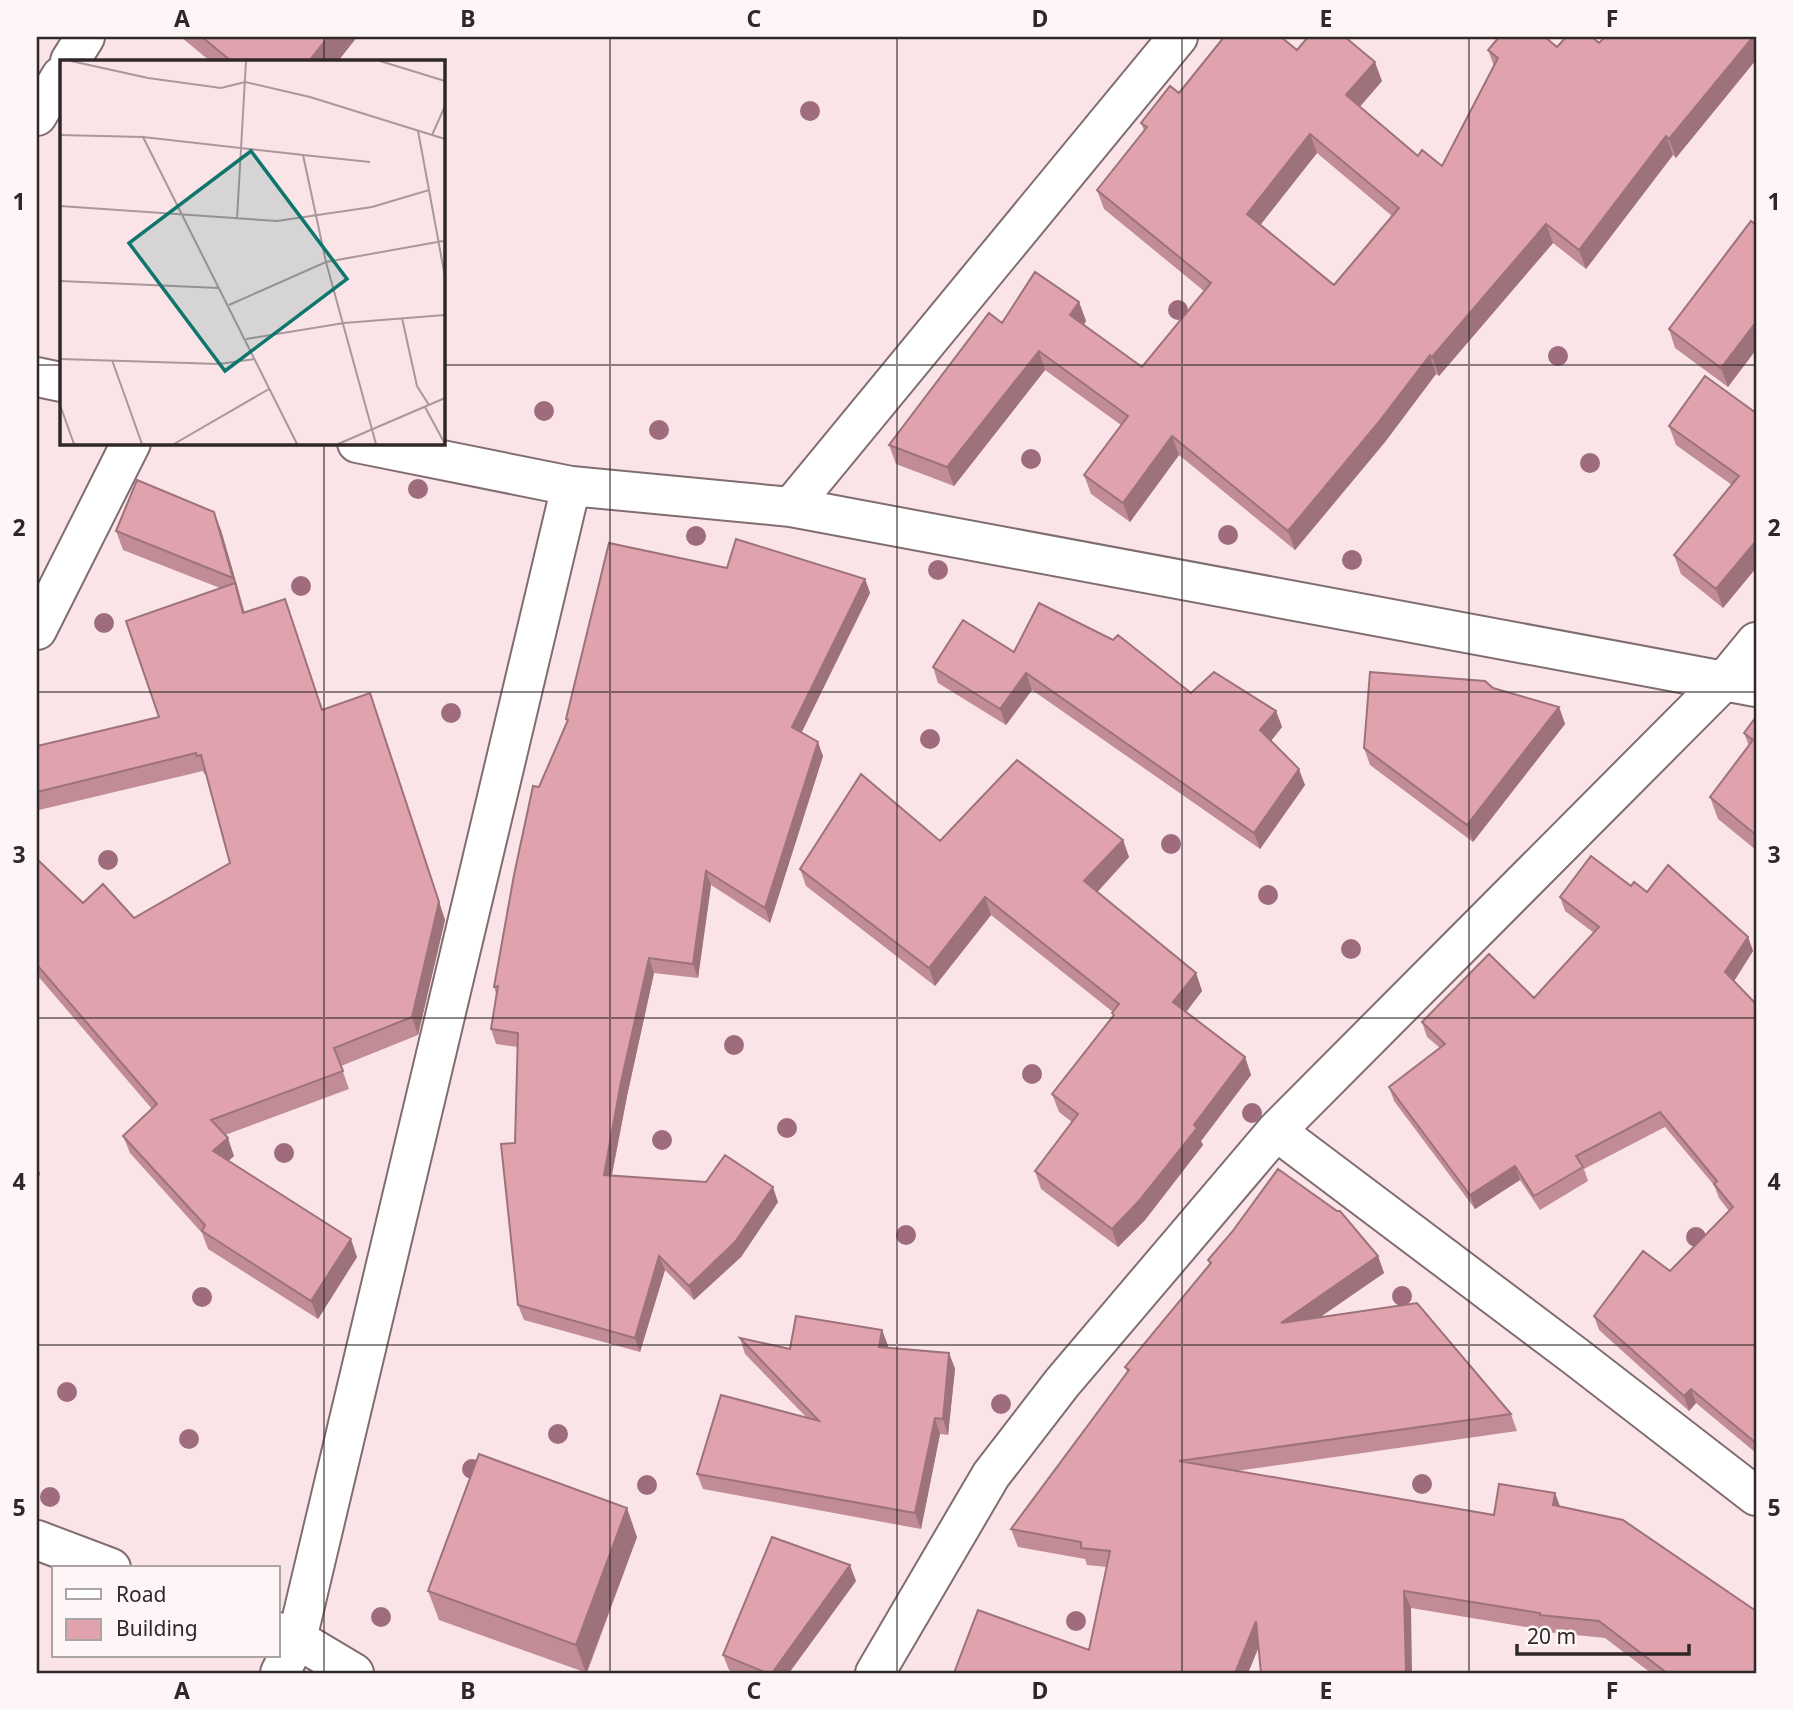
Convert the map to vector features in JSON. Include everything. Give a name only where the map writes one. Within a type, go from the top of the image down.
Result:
[{"type":"street","points":[[71,60],[85,37]]},
{"type":"street","points":[[791,507],[1178,37]]},
{"type":"street","points":[[37,116],[60,78]]},
{"type":"street","points":[[37,377],[60,382]]},
{"type":"street","points":[[37,630],[130,444]]},
{"type":"street","points":[[362,444],[571,486],[791,507],[1740,684]]},
{"type":"street","points":[[279,1673],[571,486]]},
{"type":"street","points":[[875,1673],[991,1475],[1062,1383],[1276,1131],[1740,684],[1756,642]]},
{"type":"street","points":[[1276,1131],[1756,1496]]},
{"type":"street","points":[[37,1540],[106,1566]]},
{"type":"street","points":[[288,1635],[354,1673]]},
{"type":"building","points":[[202,37],[328,37],[310,60],[230,60]]},
{"type":"building","points":[[1224,37],[1281,37],[1297,50],[1308,37],[1345,37],[1375,62],[1346,95],[1418,156],[1422,150],[1442,166],[1498,58],[1488,50],[1499,37],[1545,37],[1557,47],[1566,37],[1592,37],[1599,43],[1605,37],[1753,37],[1669,139],[1666,136],[1579,250],[1546,224],[1432,357],[1430,355],[1378,423],[1288,531],[1172,436],[1123,503],[1084,475],[1128,416],[1039,351],[947,467],[889,445],[989,313],[1002,323],[1035,272],[1079,302],[1070,315],[1142,367],[1211,283],[1097,190],[1147,127],[1141,123],[1170,86],[1179,93]],"holes":[[[1310,134],[1399,208],[1334,285],[1247,214]]]},
{"type":"building","points":[[1751,221],[1756,225],[1756,322],[1721,368],[1669,329]]},
{"type":"building","points":[[1705,376],[1756,413],[1756,541],[1716,589],[1674,555],[1739,476],[1669,426]]},
{"type":"building","points":[[137,480],[214,512],[233,578],[116,531]]},
{"type":"building","points":[[736,539],[865,579],[792,727],[818,742],[765,908],[706,871],[693,964],[649,958],[621,1082],[604,1175],[706,1182],[725,1155],[773,1187],[735,1242],[689,1286],[659,1256],[635,1338],[518,1305],[501,1144],[515,1143],[518,1033],[491,1029],[498,986],[494,987],[533,786],[539,787],[568,720],[566,719],[609,543],[727,568]]},
{"type":"building","points":[[235,583],[243,613],[285,599],[322,710],[370,693],[439,902],[412,1017],[334,1048],[343,1071],[211,1120],[228,1138],[213,1151],[351,1239],[311,1301],[202,1231],[205,1225],[123,1136],[157,1104],[37,965],[37,859],[83,903],[103,884],[134,918],[230,863],[201,755],[197,756],[196,753],[37,792],[37,746],[159,717],[126,621]]},
{"type":"building","points":[[1039,603],[1113,640],[1118,635],[1191,693],[1214,672],[1276,711],[1260,730],[1299,769],[1254,833],[1026,673],[1000,709],[933,667],[963,620],[1014,652]]},
{"type":"building","points":[[1370,672],[1485,681],[1493,688],[1559,707],[1467,825],[1364,748]]},
{"type":"building","points":[[1756,717],[1756,835],[1710,797],[1753,740],[1744,733]]},
{"type":"building","points":[[1017,760],[1123,840],[1084,881],[1196,973],[1173,1002],[1245,1057],[1194,1125],[1197,1128],[1138,1202],[1112,1229],[1035,1171],[1078,1114],[1052,1094],[1114,1015],[1112,1013],[1119,1004],[985,897],[929,968],[800,869],[861,774],[940,841]]},
{"type":"building","points":[[1591,856],[1631,886],[1634,882],[1647,892],[1668,865],[1748,937],[1725,972],[1756,1004],[1756,1443],[1691,1389],[1684,1396],[1594,1316],[1643,1251],[1670,1271],[1733,1207],[1714,1184],[1717,1181],[1660,1112],[1576,1156],[1583,1167],[1534,1196],[1515,1166],[1470,1195],[1389,1087],[1445,1044],[1422,1022],[1489,954],[1534,998],[1599,927],[1560,897]]},
{"type":"building","points":[[1278,1169],[1340,1211],[1378,1256],[1281,1323],[1417,1303],[1511,1414],[1179,1461],[1494,1515],[1499,1484],[1555,1493],[1553,1505],[1623,1520],[1756,1611],[1756,1673],[1667,1673],[1599,1621],[1540,1615],[1404,1591],[1406,1673],[1261,1673],[1256,1621],[1235,1673],[954,1673],[978,1610],[1089,1650],[1110,1551],[1081,1548],[1081,1542],[1011,1529],[1129,1370],[1125,1367],[1211,1263],[1208,1260]]},
{"type":"building","points":[[796,1316],[882,1330],[879,1347],[949,1353],[943,1419],[935,1418],[915,1513],[697,1474],[721,1395],[819,1421],[740,1338],[790,1349]]},
{"type":"building","points":[[479,1454],[627,1508],[576,1645],[428,1591]]},
{"type":"building","points":[[772,1537],[850,1565],[772,1673],[767,1673],[723,1655]]}]
